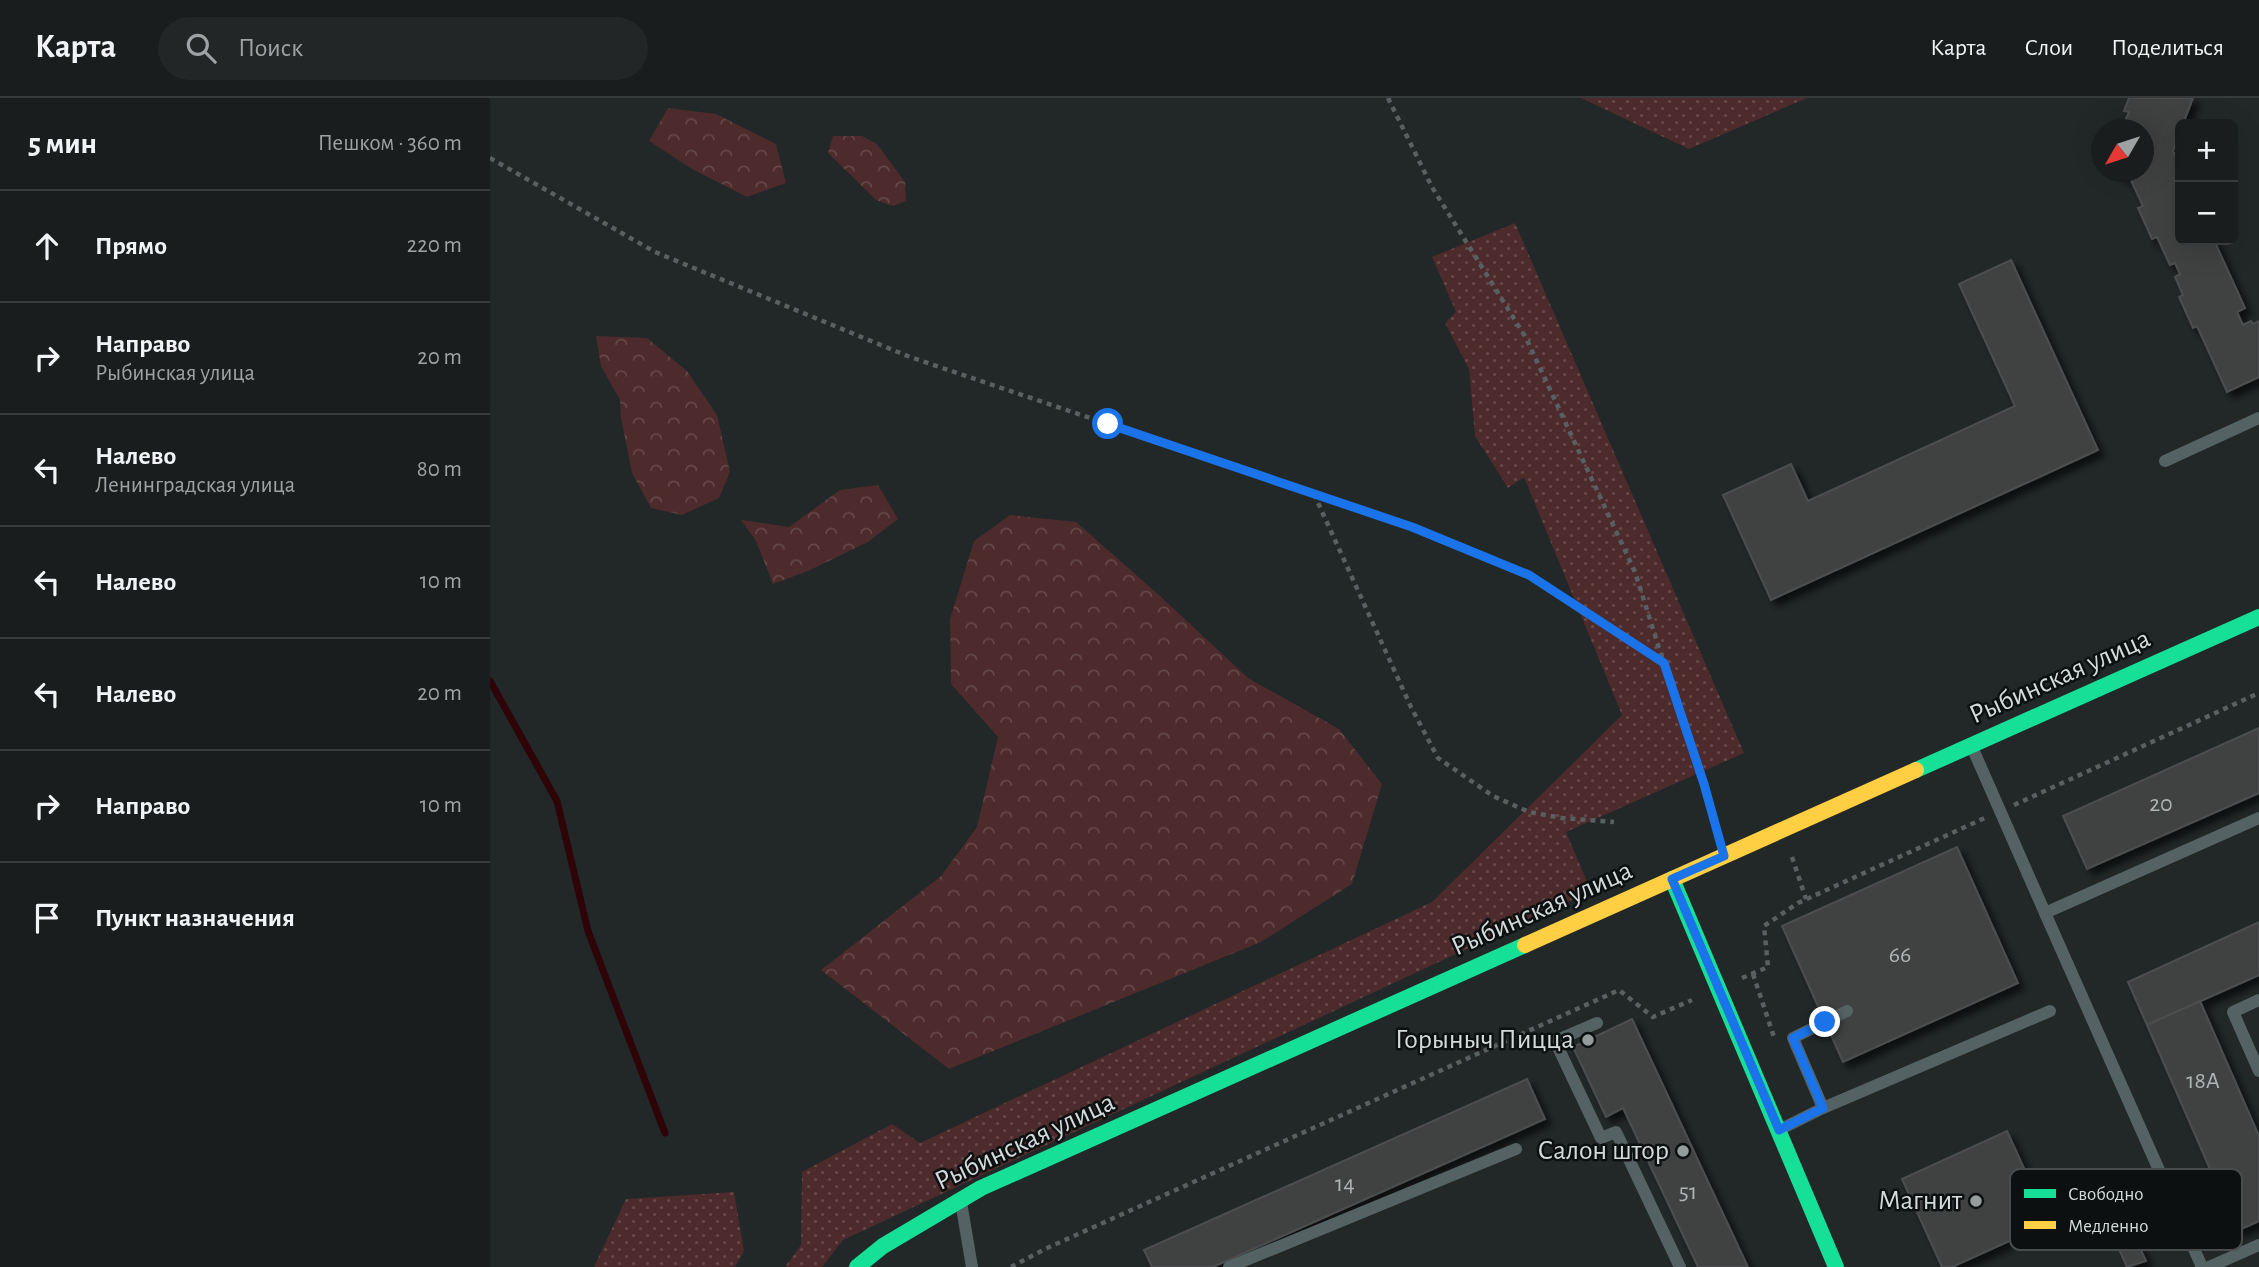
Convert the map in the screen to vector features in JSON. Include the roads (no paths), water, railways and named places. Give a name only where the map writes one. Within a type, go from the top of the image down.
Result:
[{"type":"main road","name":"Рыбинская улица","points":[[857,1267],[883,1246],[960,1199],[2259,617]]},
{"type":"main road","points":[[1672,879],[1836,1267]]},
{"type":"lane","points":[[2165,461],[2259,418]]},
{"type":"lane","points":[[1971,745],[2159,1169]]},
{"type":"lane","points":[[2045,913],[2259,818]]},
{"type":"lane","points":[[2259,1000],[2233,1012],[2259,1071]]},
{"type":"lane","points":[[1823,1108],[1793,1038],[1847,1011]]},
{"type":"lane","points":[[1779,1130],[1823,1108],[2050,1011]]},
{"type":"lane","points":[[1597,1023],[1555,1041],[1601,1138],[1616,1132],[1680,1267]]},
{"type":"lane","points":[[1229,1267],[1516,1149]]},
{"type":"lane","points":[[960,1199],[972,1267]]},
{"type":"lane","points":[[2209,1267],[2225,1264],[2259,1245]]},
{"type":"lane","points":[[2194,1250],[2202,1267]]},
{"type":"waterway","points":[[490,681],[557,801],[588,931],[665,1133]]},
{"type":"place","name":"Горыныч Пицца","points":[[1588,1040]]},
{"type":"place","name":"Салон штор","points":[[1683,1151]]},
{"type":"place","name":"Магнит","points":[[1976,1201]]}]
